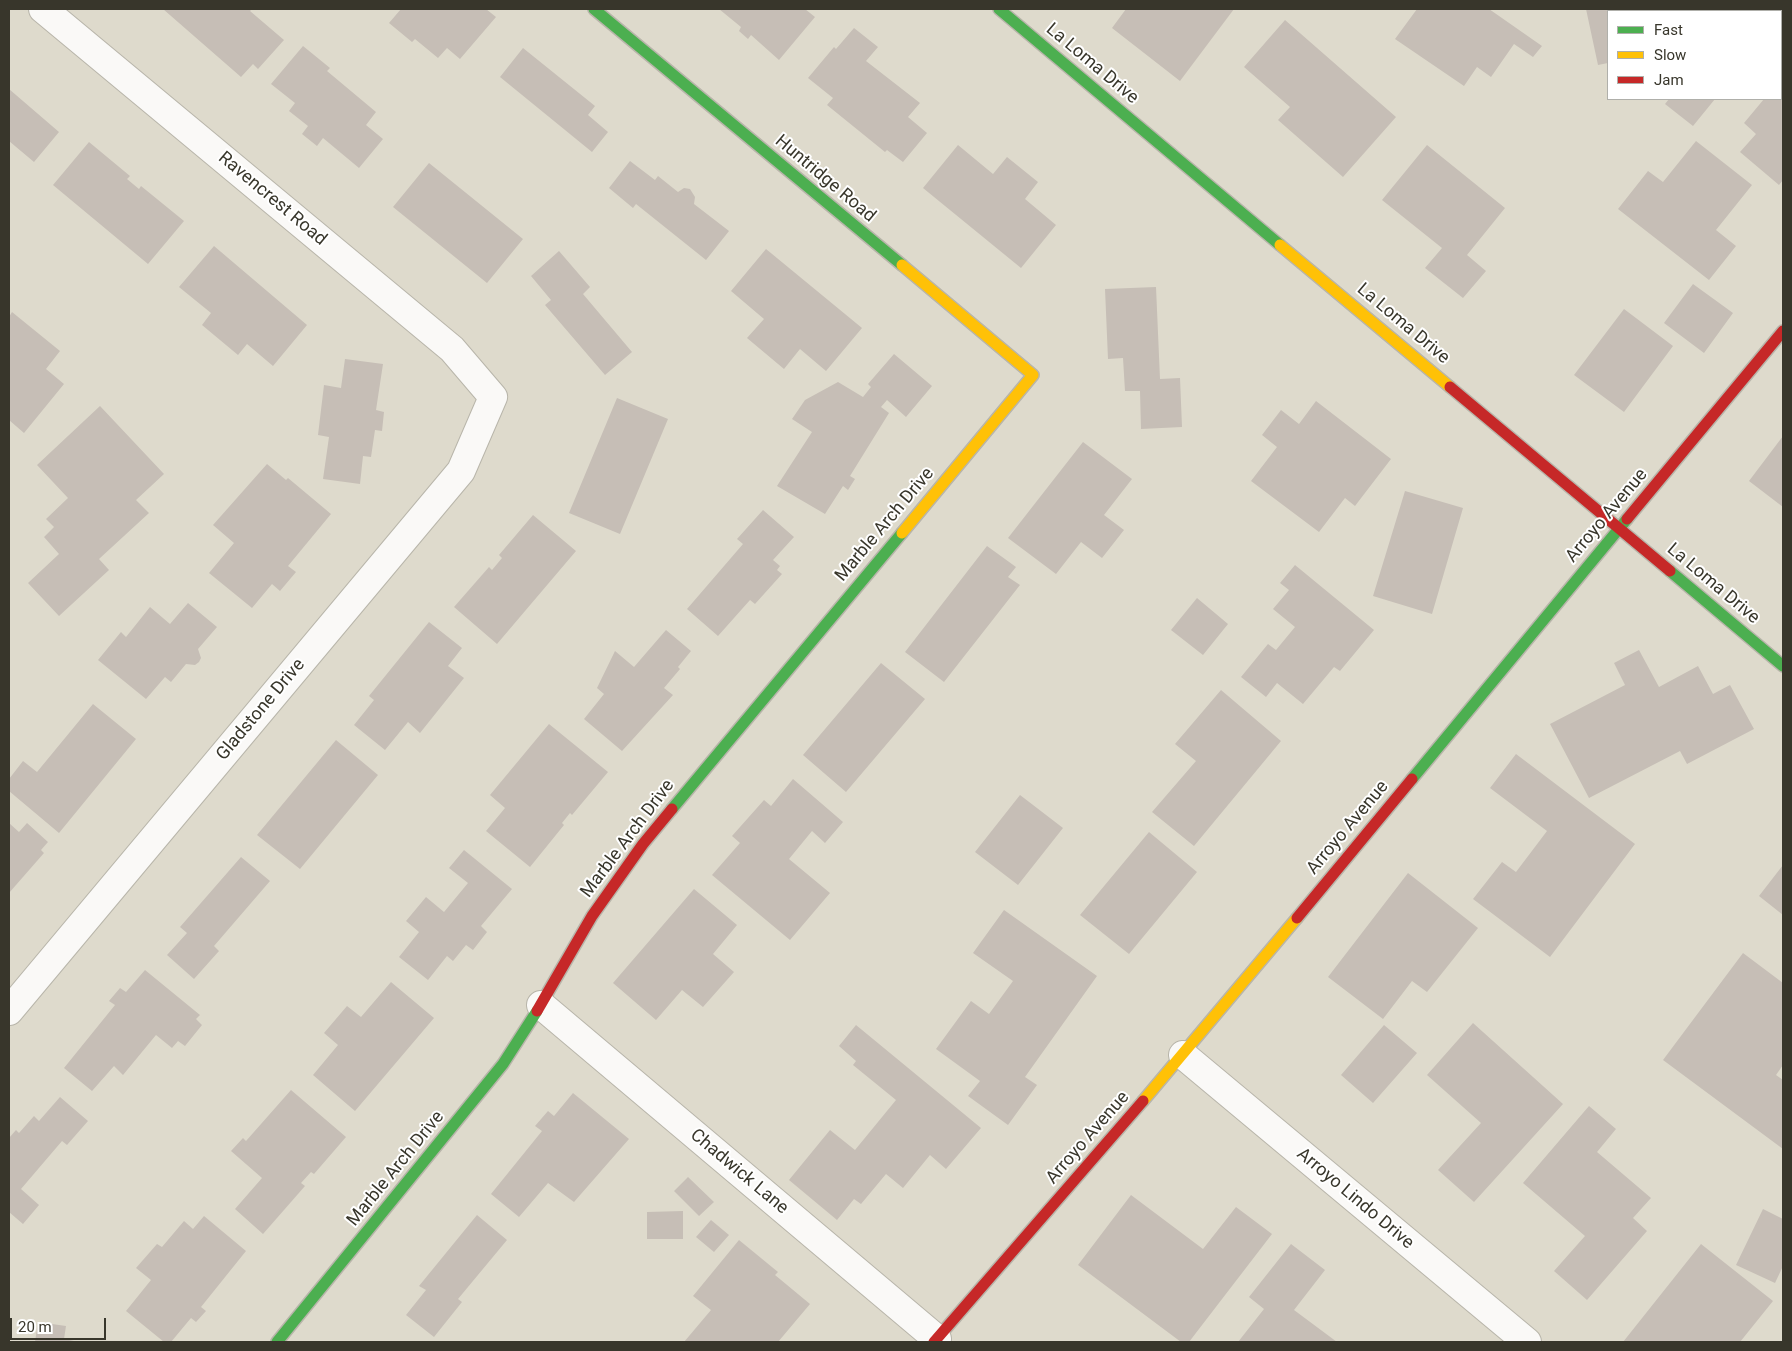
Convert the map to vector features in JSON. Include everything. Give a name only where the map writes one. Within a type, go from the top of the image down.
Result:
[{"type":"street","name":"Ravencrest Road","points":[[43,9],[452,349],[493,397]]},
{"type":"street","name":"Huntridge Road","points":[[594,9],[1033,375]]},
{"type":"street","name":"La Loma Drive","points":[[999,9],[1783,666]]},
{"type":"street","name":"Arroyo Avenue","points":[[936,1340],[1183,1055],[1783,331]]},
{"type":"street","name":"Marble Arch Drive","points":[[277,1342],[503,1064],[541,1005],[592,916],[643,844],[1033,375]]},
{"type":"street","name":"Gladstone Drive","points":[[9,1011],[462,471],[493,397]]},
{"type":"street","name":"Chadwick Lane","points":[[541,1005],[936,1340]]},
{"type":"street","name":"Arroyo Lindo Drive","points":[[1183,1055],[1527,1342]]},
{"type":"building","points":[[163,9],[252,9],[250,11],[284,40],[258,69],[253,64],[241,77]]},
{"type":"building","points":[[401,9],[486,9],[496,17],[460,59],[447,48],[438,58],[415,39],[412,42],[389,23]]},
{"type":"building","points":[[719,9],[805,9],[815,17],[779,60],[751,35],[748,39],[739,31],[741,27]]},
{"type":"building","points":[[1126,9],[1234,9],[1180,81],[1112,28]]},
{"type":"building","points":[[1417,9],[1489,9],[1542,46],[1533,57],[1514,44],[1491,77],[1477,67],[1464,86],[1395,39]]},
{"type":"building","points":[[1586,9],[1667,9],[1607,10],[1607,63],[1598,65]]},
{"type":"building","points":[[1285,20],[1396,117],[1343,177],[1278,120],[1290,107],[1244,67]]},
{"type":"building","points":[[854,28],[878,47],[866,61],[920,103],[908,117],[927,133],[903,162],[887,150],[885,152],[827,105],[833,98],[808,78],[834,47],[836,49]]},
{"type":"building","points":[[303,46],[330,68],[327,71],[376,112],[366,125],[383,139],[359,168],[323,138],[317,146],[302,134],[308,126],[289,111],[295,103],[271,84]]},
{"type":"building","points":[[523,48],[595,106],[588,115],[608,132],[592,152],[500,77]]},
{"type":"building","points":[[1783,76],[1783,180],[1779,185],[1740,152],[1756,134],[1744,123],[1763,100],[1782,100]]},
{"type":"building","points":[[9,89],[59,132],[34,162],[9,141]]},
{"type":"building","points":[[1668,100],[1714,100],[1693,126],[1665,104]]},
{"type":"building","points":[[1696,141],[1752,185],[1716,230],[1736,246],[1709,280],[1618,209],[1648,171],[1663,182]]},
{"type":"building","points":[[89,142],[130,176],[127,179],[139,189],[141,186],[184,221],[148,264],[53,185]]},
{"type":"building","points":[[958,145],[993,174],[1007,157],[1038,182],[1025,199],[1056,225],[1021,268],[923,188]]},
{"type":"building","points":[[1427,145],[1505,208],[1467,255],[1486,271],[1463,298],[1425,268],[1442,248],[1382,200]]},
{"type":"building","points":[[630,161],[655,180],[658,176],[678,192],[684,188],[690,189],[695,197],[694,204],[729,231],[706,260],[636,204],[633,208],[609,188]]},
{"type":"building","points":[[429,163],[523,239],[487,283],[393,207]]},
{"type":"building","points":[[214,246],[307,325],[273,366],[247,344],[238,355],[202,325],[211,313],[179,287]]},
{"type":"building","points":[[766,249],[862,328],[826,371],[800,349],[784,369],[747,338],[764,319],[731,291]]},
{"type":"building","points":[[559,251],[590,287],[583,294],[632,352],[605,375],[545,305],[551,300],[531,276]]},
{"type":"building","points":[[1693,284],[1733,313],[1704,353],[1664,323]]},
{"type":"building","points":[[1156,287],[1160,379],[1180,378],[1182,427],[1141,429],[1140,391],[1125,391],[1123,358],[1108,359],[1105,289]]},
{"type":"building","points":[[1624,309],[1673,346],[1624,412],[1574,375]]},
{"type":"building","points":[[12,312],[60,351],[46,369],[64,384],[24,433],[9,420],[9,317]]},
{"type":"building","points":[[894,354],[932,386],[906,417],[887,400],[881,407],[889,413],[850,476],[855,479],[848,490],[843,486],[825,514],[777,486],[812,432],[792,419],[805,400],[838,382],[863,397],[871,387],[868,384]]},
{"type":"building","points":[[345,359],[383,364],[376,410],[384,412],[382,431],[375,430],[371,457],[363,456],[360,484],[323,479],[329,437],[318,435],[324,385],[341,388]]},
{"type":"building","points":[[617,398],[668,419],[620,534],[569,513]]},
{"type":"building","points":[[1316,401],[1391,459],[1355,506],[1345,498],[1319,532],[1251,481],[1277,447],[1262,435],[1281,410],[1299,424]]},
{"type":"building","points":[[100,406],[164,474],[136,500],[149,513],[99,559],[109,570],[59,616],[28,583],[59,554],[44,537],[54,527],[46,519],[68,498],[37,465]]},
{"type":"building","points":[[1783,436],[1783,507],[1749,481]]},
{"type":"building","points":[[1083,442],[1132,479],[1104,515],[1124,530],[1102,558],[1081,542],[1056,574],[1008,538]]},
{"type":"building","points":[[267,464],[286,480],[288,478],[331,514],[288,566],[296,572],[280,591],[272,584],[252,608],[209,573],[234,543],[213,525]]},
{"type":"building","points":[[1405,491],[1463,508],[1432,614],[1373,596]]},
{"type":"building","points":[[763,510],[794,537],[773,560],[780,566],[777,570],[782,574],[755,604],[750,600],[718,636],[687,609],[743,544],[737,539]]},
{"type":"building","points":[[533,515],[576,551],[497,644],[454,607],[489,567],[492,570],[502,558],[499,555]]},
{"type":"building","points":[[987,546],[1016,567],[1008,577],[1020,585],[944,682],[905,652]]},
{"type":"building","points":[[1295,565],[1374,630],[1340,671],[1334,667],[1303,704],[1277,683],[1266,697],[1241,677],[1268,644],[1276,650],[1295,627],[1273,609],[1289,590],[1280,583]]},
{"type":"building","points":[[1197,598],[1228,624],[1203,655],[1171,630]]},
{"type":"building","points":[[188,603],[217,627],[198,649],[201,658],[199,662],[195,665],[186,664],[171,682],[165,677],[146,699],[98,660],[121,632],[126,637],[150,607],[170,624]]},
{"type":"building","points":[[429,622],[462,648],[448,666],[464,678],[420,733],[408,722],[385,750],[354,725],[374,700],[369,696]]},
{"type":"building","points":[[666,630],[691,651],[678,667],[680,669],[664,688],[673,695],[622,751],[584,719],[604,694],[597,688],[615,651],[634,667]]},
{"type":"building","points":[[1639,650],[1659,687],[1698,666],[1713,694],[1730,685],[1754,729],[1687,764],[1680,751],[1589,798],[1550,724],[1625,685],[1614,663]]},
{"type":"building","points":[[881,663],[925,699],[846,792],[803,755]]},
{"type":"building","points":[[1221,690],[1281,741],[1194,846],[1152,812],[1196,761],[1175,744]]},
{"type":"building","points":[[93,704],[136,739],[59,833],[9,791],[9,779],[23,761],[37,772]]},
{"type":"building","points":[[549,724],[608,772],[572,815],[570,813],[562,823],[564,825],[530,867],[486,831],[505,808],[490,795]]},
{"type":"building","points":[[336,740],[378,775],[300,869],[257,835]]},
{"type":"building","points":[[1516,754],[1635,844],[1550,957],[1473,899],[1502,862],[1516,872],[1547,831],[1490,788]]},
{"type":"building","points":[[793,779],[843,822],[825,843],[812,831],[789,859],[830,893],[790,940],[712,875],[740,843],[732,836],[764,800],[771,806]]},
{"type":"building","points":[[1020,795],[1063,828],[1018,885],[975,852]]},
{"type":"building","points":[[9,823],[19,832],[27,823],[48,842],[41,850],[44,853],[9,893]]},
{"type":"building","points":[[1149,832],[1197,872],[1129,954],[1080,915]]},
{"type":"building","points":[[464,850],[512,889],[481,926],[487,932],[473,950],[466,945],[453,961],[447,956],[428,980],[399,957],[419,932],[406,921],[426,897],[444,912],[468,883],[449,868]]},
{"type":"building","points":[[241,857],[270,881],[214,946],[219,951],[194,979],[167,955],[187,933],[180,927]]},
{"type":"building","points":[[1783,865],[1783,915],[1759,896]]},
{"type":"building","points":[[1408,873],[1478,928],[1427,992],[1412,981],[1383,1019],[1328,977]]},
{"type":"building","points":[[694,889],[737,925],[713,954],[734,972],[703,1007],[682,990],[656,1020],[613,983]]},
{"type":"building","points":[[1004,910],[1097,976],[1025,1077],[1037,1085],[1008,1125],[968,1096],[980,1081],[936,1049],[971,1001],[989,1014],[1013,981],[973,953]]},
{"type":"building","points":[[1743,953],[1783,983],[1783,1065],[1776,1075],[1783,1080],[1783,1149],[1663,1060]]},
{"type":"building","points":[[145,970],[200,1015],[196,1019],[202,1025],[185,1046],[178,1041],[172,1048],[156,1035],[123,1075],[114,1066],[92,1091],[64,1068],[115,1005],[109,1001],[120,988],[126,992]]},
{"type":"building","points":[[391,982],[434,1018],[355,1111],[313,1075],[338,1045],[324,1033],[347,1006],[361,1017]]},
{"type":"building","points":[[1473,1023],[1563,1104],[1474,1202],[1438,1170],[1481,1123],[1427,1075]]},
{"type":"building","points":[[856,1025],[981,1128],[946,1169],[930,1155],[903,1188],[886,1174],[861,1204],[854,1199],[837,1220],[789,1180],[830,1130],[855,1150],[896,1100],[853,1065],[856,1061],[839,1046]]},
{"type":"building","points":[[1384,1025],[1417,1053],[1373,1103],[1341,1075]]},
{"type":"building","points":[[291,1090],[346,1137],[314,1174],[311,1172],[301,1183],[305,1186],[263,1234],[235,1209],[262,1178],[231,1151],[243,1138],[246,1141]]},
{"type":"building","points":[[573,1093],[629,1139],[574,1202],[548,1183],[519,1217],[491,1194],[542,1131],[535,1126],[548,1111],[554,1116]]},
{"type":"building","points":[[60,1097],[88,1121],[67,1145],[62,1141],[21,1189],[39,1205],[23,1224],[9,1212],[9,1138],[16,1130],[19,1133],[34,1116],[39,1121]]},
{"type":"building","points":[[1589,1106],[1616,1129],[1597,1152],[1651,1198],[1633,1218],[1647,1231],[1587,1300],[1554,1271],[1585,1236],[1523,1183]]},
{"type":"building","points":[[688,1177],[714,1202],[699,1216],[674,1191]]},
{"type":"building","points":[[1131,1195],[1203,1249],[1236,1207],[1272,1234],[1189,1342],[1181,1342],[1078,1265]]},
{"type":"building","points":[[1763,1209],[1783,1219],[1783,1266],[1775,1283],[1736,1265]]},
{"type":"building","points":[[683,1211],[683,1239],[647,1239],[647,1212]]},
{"type":"building","points":[[477,1215],[507,1240],[458,1299],[462,1302],[434,1337],[406,1315],[426,1290],[419,1286]]},
{"type":"building","points":[[204,1216],[246,1251],[201,1307],[206,1311],[196,1322],[191,1318],[171,1342],[164,1342],[126,1311],[151,1280],[136,1268],[157,1244],[162,1247],[184,1221],[193,1229]]},
{"type":"building","points":[[711,1220],[729,1235],[714,1252],[696,1237]]},
{"type":"building","points":[[739,1240],[778,1272],[775,1275],[810,1304],[778,1342],[684,1342],[711,1310],[693,1296]]},
{"type":"building","points":[[1291,1244],[1325,1270],[1294,1310],[1337,1342],[1238,1342],[1264,1309],[1249,1297]]},
{"type":"building","points":[[1701,1244],[1773,1301],[1740,1342],[1623,1342]]},
{"type":"building","points":[[38,1322],[66,1326],[64,1339],[79,1342],[35,1342]]},
{"type":"traffic: fast","points":[[594,9],[902,265]]},
{"type":"traffic: fast","points":[[999,9],[1280,245]]},
{"type":"traffic: fast","points":[[1412,779],[1627,519]]},
{"type":"traffic: fast","points":[[672,809],[902,533]]},
{"type":"traffic: fast","points":[[1670,571],[1783,666]]},
{"type":"traffic: fast","points":[[277,1342],[503,1064],[537,1011]]},
{"type":"traffic: slow","points":[[1280,245],[1450,387]]},
{"type":"traffic: slow","points":[[902,265],[1033,375],[902,533]]},
{"type":"traffic: slow","points":[[1143,1101],[1297,918]]},
{"type":"traffic: jam","points":[[1627,519],[1783,331]]},
{"type":"traffic: jam","points":[[1450,387],[1670,571]]},
{"type":"traffic: jam","points":[[1297,918],[1412,779]]},
{"type":"traffic: jam","points":[[537,1011],[592,916],[643,844],[672,809]]},
{"type":"traffic: jam","points":[[934,1342],[1143,1101]]}]
